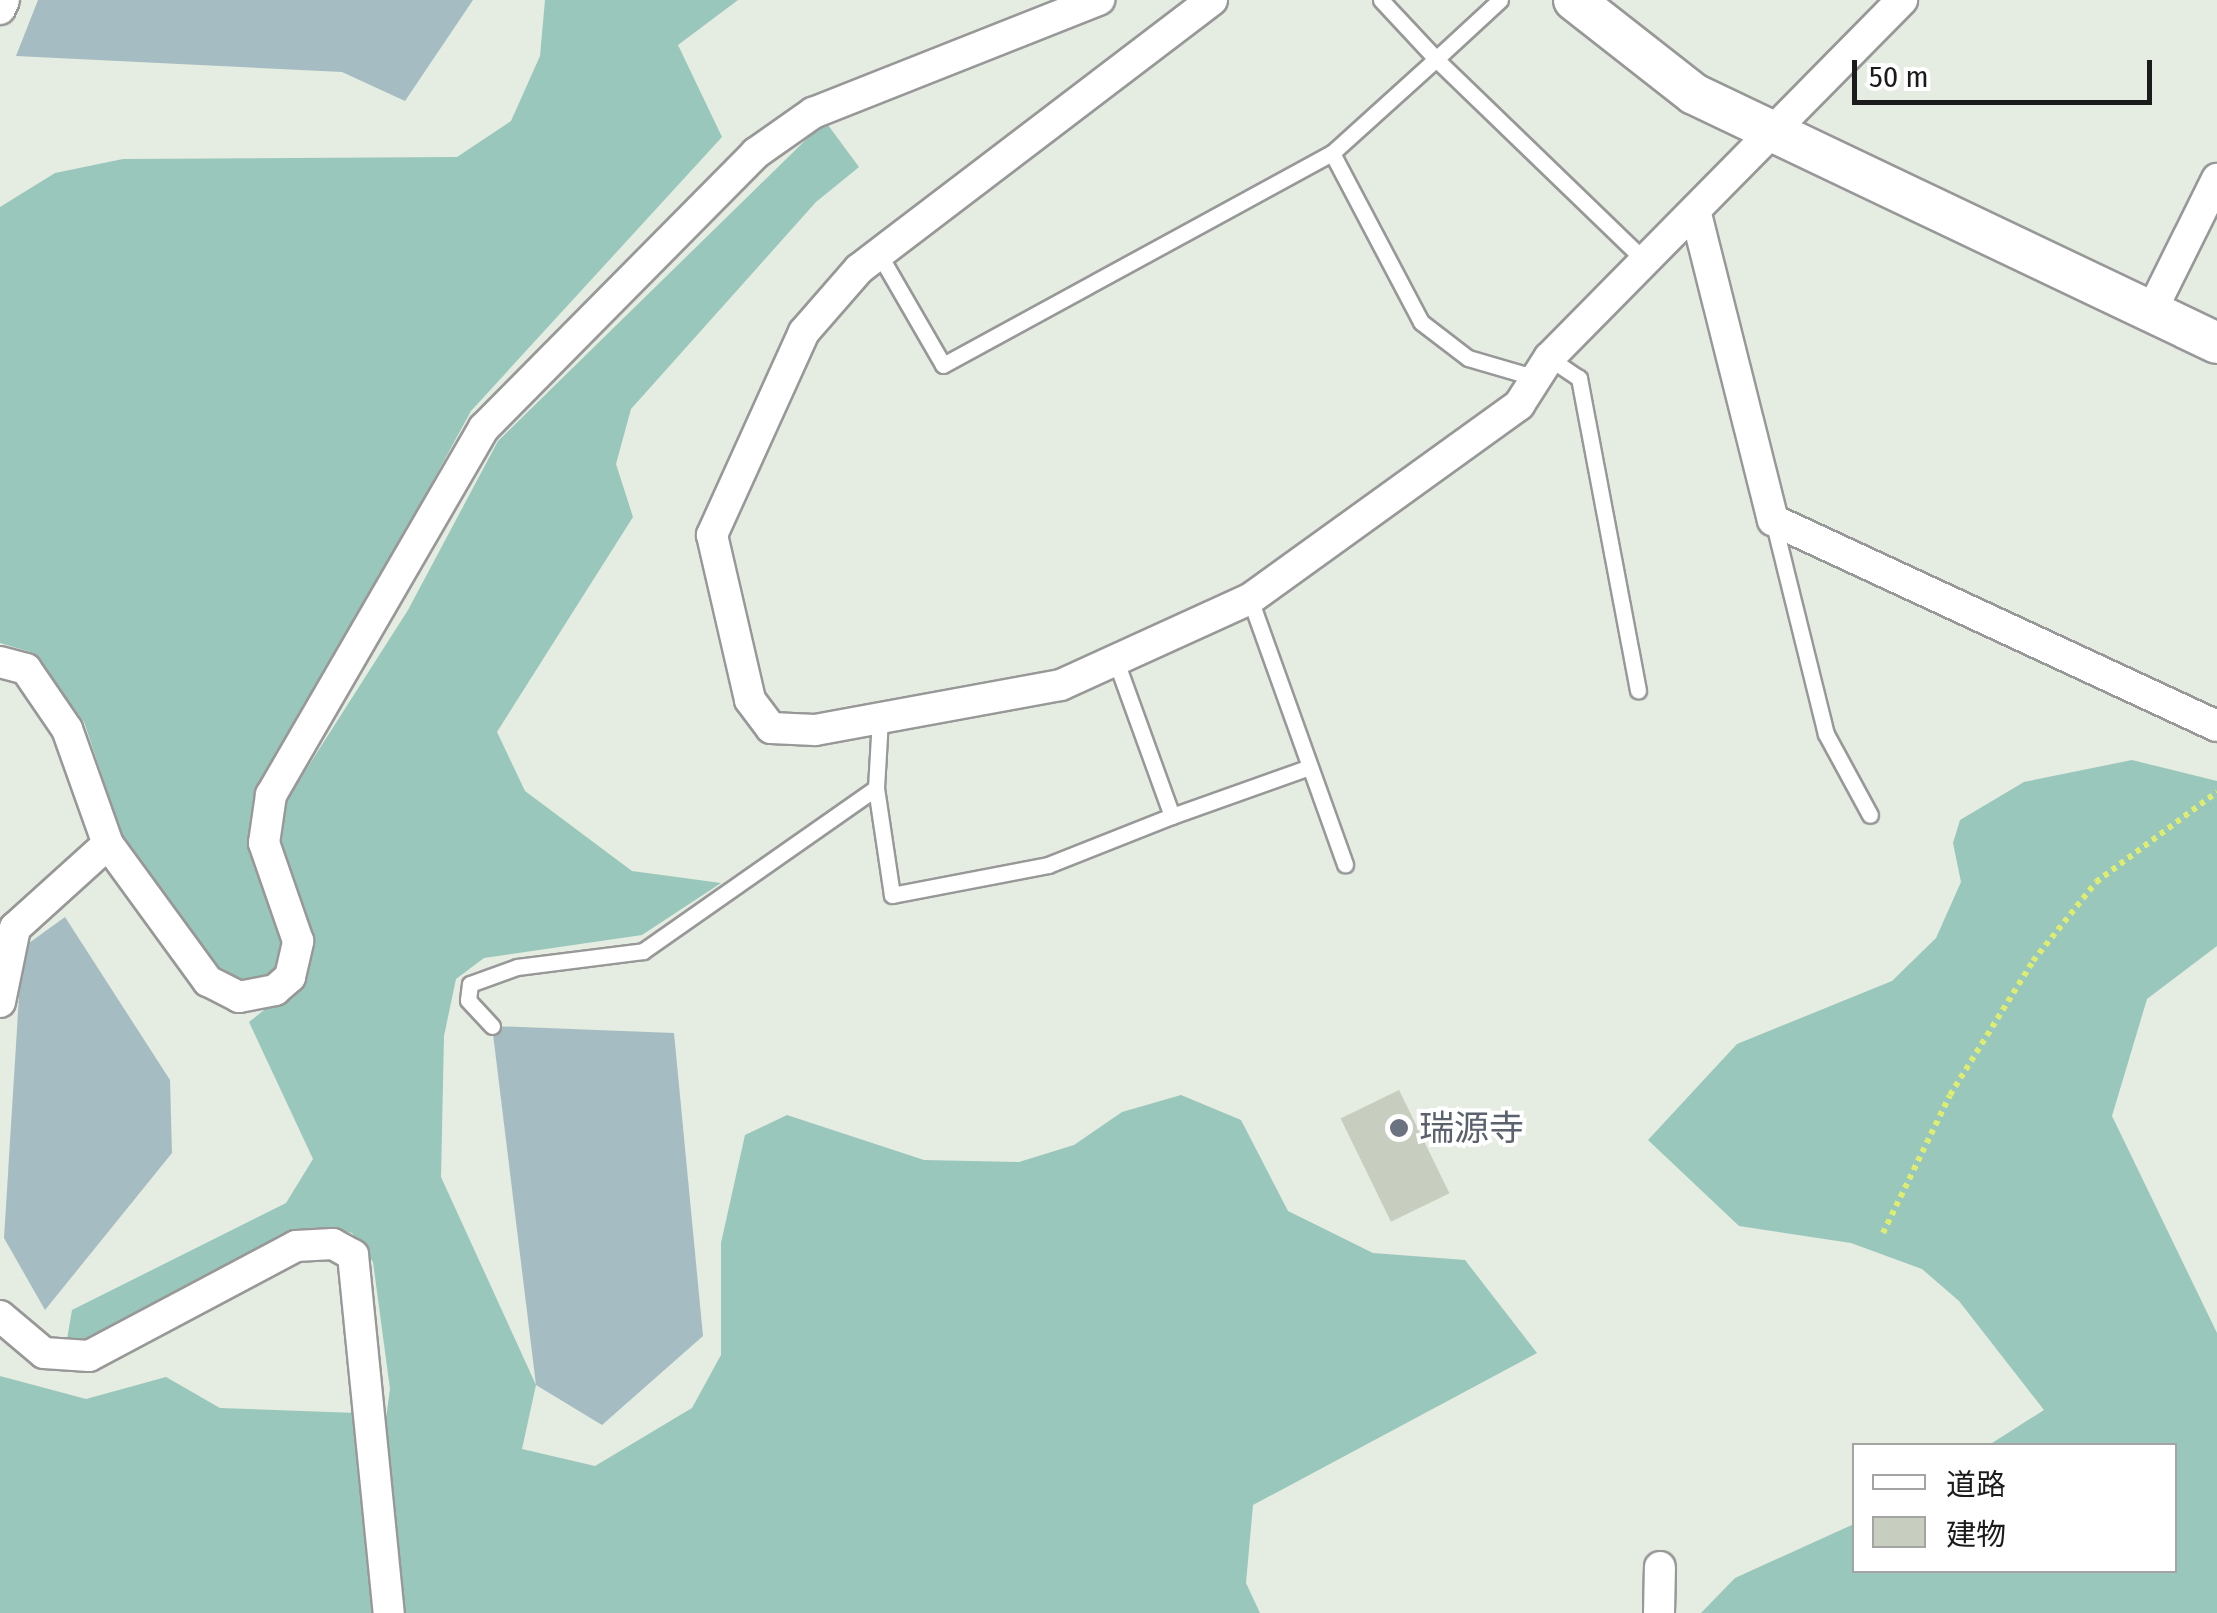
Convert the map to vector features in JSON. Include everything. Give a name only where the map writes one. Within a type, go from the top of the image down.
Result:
[{"type":"street","points":[[0,9],[4,0]]},
{"type":"street","points":[[0,662],[26,670],[67,729],[108,844],[223,994],[262,996],[290,977],[296,928],[264,842],[271,796],[484,428],[785,133],[1099,0]]},
{"type":"street","points":[[1212,0],[879,254],[804,332],[712,543],[763,722],[815,730],[1006,700],[1117,664],[1250,599],[1519,405],[1544,368],[1902,0]]},
{"type":"street","points":[[1574,0],[1636,56],[1774,133],[2217,343]]},
{"type":"street","points":[[2150,314],[2217,180]]},
{"type":"street","points":[[1696,214],[1774,520],[2217,726]]},
{"type":"street","points":[[0,1002],[15,928],[108,844]]},
{"type":"street","points":[[0,1316],[44,1353],[89,1356],[296,1246],[334,1244],[353,1255],[389,1613]]},
{"type":"street","points":[[1659,1613],[1660,1567]]},
{"type":"lane","points":[[1381,0],[1436,59],[1646,262]]},
{"type":"lane","points":[[879,254],[943,365],[1332,153],[1500,0]]},
{"type":"lane","points":[[1332,153],[1421,322],[1468,358],[1544,368],[1579,378],[1638,690]]},
{"type":"lane","points":[[1774,520],[1826,734],[1870,816]]},
{"type":"lane","points":[[1250,599],[1307,768],[1345,865]]},
{"type":"lane","points":[[1117,664],[1172,816]]},
{"type":"lane","points":[[880,719],[876,788],[892,895],[1048,865],[1307,768]]},
{"type":"lane","points":[[492,1026],[468,1000],[479,978],[642,952],[876,788]]},
{"type":"path","points":[[1883,1233],[1950,1095],[2032,961],[2096,882],[2217,792]]},
{"type":"shaded area","points":[[38,0],[473,0],[405,101],[342,72],[16,56]]},
{"type":"shaded area","points":[[545,0],[738,0],[678,45],[722,137],[471,411],[264,791],[286,957],[265,984],[226,984],[123,838],[84,722],[34,653],[0,643],[0,207],[55,173],[123,159],[457,157],[511,121],[540,56]]},
{"type":"shaded area","points":[[825,121],[859,167],[816,202],[631,409],[616,464],[633,517],[497,732],[525,791],[632,871],[721,883],[642,935],[484,958],[456,979],[444,1036],[441,1177],[536,1385],[522,1449],[595,1466],[692,1408],[721,1355],[721,1243],[745,1135],[787,1115],[924,1160],[1019,1162],[1074,1145],[1122,1112],[1181,1095],[1241,1120],[1288,1211],[1373,1253],[1465,1260],[1537,1353],[1253,1505],[1246,1583],[1260,1613],[401,1613],[384,1433],[390,1389],[373,1262],[352,1233],[327,1227],[286,1238],[119,1336],[66,1345],[72,1310],[286,1203],[313,1159],[249,1022],[303,979],[274,820],[408,610],[498,441]]},
{"type":"shaded area","points":[[2132,760],[2217,781],[2217,946],[2147,999],[2112,1116],[2217,1333],[2217,1613],[1701,1613],[1735,1578],[1852,1525],[1852,1573],[2177,1573],[2177,1443],[1992,1443],[2044,1410],[1959,1301],[1922,1269],[1851,1243],[1739,1226],[1648,1140],[1737,1044],[1892,981],[1936,938],[1961,882],[1953,843],[1960,820],[2024,782]]},
{"type":"shaded area","points":[[65,917],[170,1080],[172,1153],[45,1310],[4,1238],[22,948]]},
{"type":"shaded area","points":[[492,1026],[674,1033],[703,1336],[602,1425],[536,1385]]},
{"type":"shaded area","points":[[0,1376],[86,1399],[166,1377],[220,1408],[357,1413],[380,1613],[0,1613]]},
{"type":"building","points":[[1399,1090],[1449,1193],[1391,1222],[1341,1118]]},
{"type":"place","name":"瑞源寺","points":[[1399,1128]]}]
